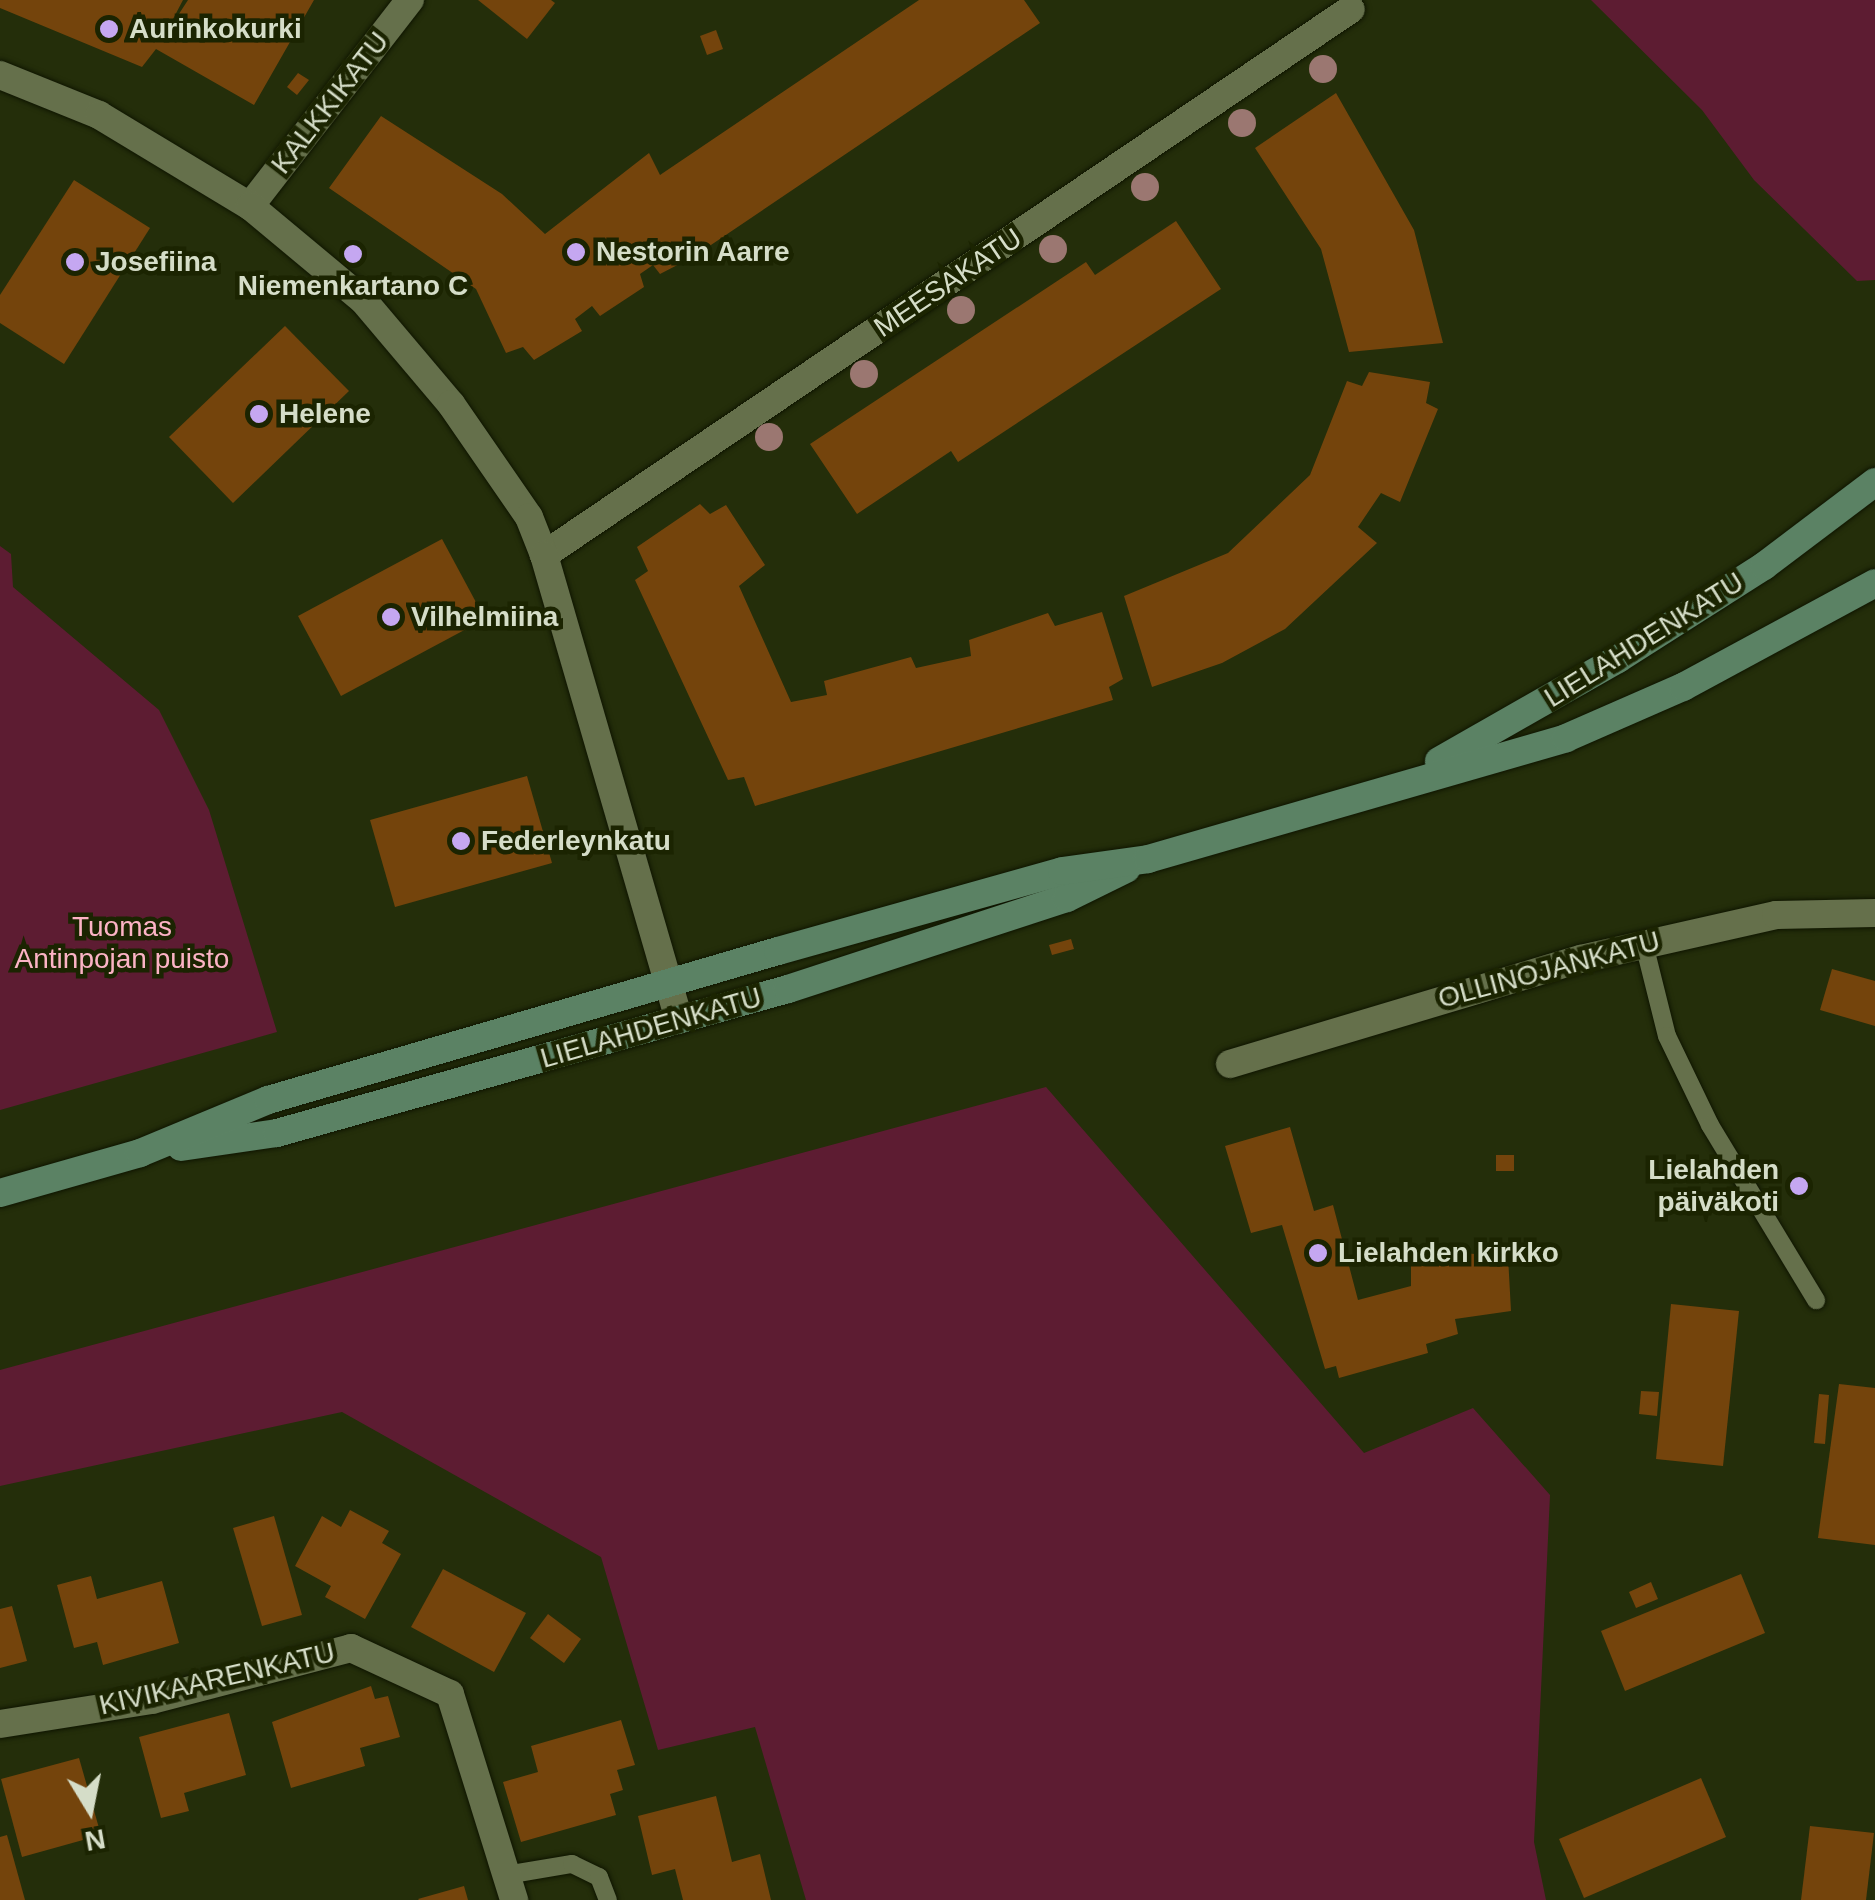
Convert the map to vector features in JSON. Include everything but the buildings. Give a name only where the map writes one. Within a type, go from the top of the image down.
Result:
[{"type":"main road","name":"LIELAHDENKATU","points":[[1402,781],[1634,649],[1764,566],[1875,482]]},
{"type":"main road","name":"LIELAHDENKATU","points":[[140,1153],[276,1133],[679,1020],[1067,898],[1148,859],[1402,781],[1566,738],[1683,686],[1875,583]]},
{"type":"main road","name":"LIELAHDENKATU","points":[[0,1193],[140,1153],[268,1100],[1062,871],[1148,859]]},
{"type":"street","name":"KALKKIKATU","points":[[250,206],[410,0]]},
{"type":"street","name":"MEESAKATU","points":[[544,555],[1351,10]]},
{"type":"street","points":[[0,75],[131,132],[250,206],[362,300],[413,356],[528,518],[544,555],[679,1020]]},
{"type":"street","name":"OLLINOJANKATU","points":[[1230,1064],[1644,944],[1776,915],[1875,913]]},
{"type":"street","name":"KIVIKAARENKATU","points":[[0,1724],[152,1700],[351,1648],[450,1694],[510,1888]]},
{"type":"lane","points":[[1644,944],[1667,1036],[1710,1125],[1816,1300]]},
{"type":"lane","points":[[510,1888],[572,1864],[599,1877],[608,1900]]},
{"type":"green space","points":[[1591,0],[1875,0],[1875,280],[1857,281],[1754,180],[1702,110]]},
{"type":"green space","name":"Tuomas Antinpojan puisto","points":[[0,546],[11,554],[13,587],[159,710],[209,810],[277,1032],[0,1110]]},
{"type":"green space","points":[[1046,1087],[1364,1453],[1473,1408],[1550,1495],[1534,1842],[1546,1900],[806,1900],[755,1727],[658,1750],[601,1557],[342,1412],[0,1486],[0,1370]]},
{"type":"place","name":"Aurinkokurki","points":[[109,29]]},
{"type":"place","name":"Nestorin Aarre","points":[[576,252]]},
{"type":"place","name":"Niemenkartano C","points":[[353,254]]},
{"type":"place","name":"Josefiina","points":[[75,262]]},
{"type":"place","name":"Helene","points":[[259,414]]},
{"type":"place","name":"Vilhelmiina","points":[[391,617]]},
{"type":"place","name":"Federleynkatu","points":[[461,841]]},
{"type":"place","name":"Lielahden päiväkoti","points":[[1799,1186]]},
{"type":"place","name":"Lielahden kirkko","points":[[1318,1253]]}]
